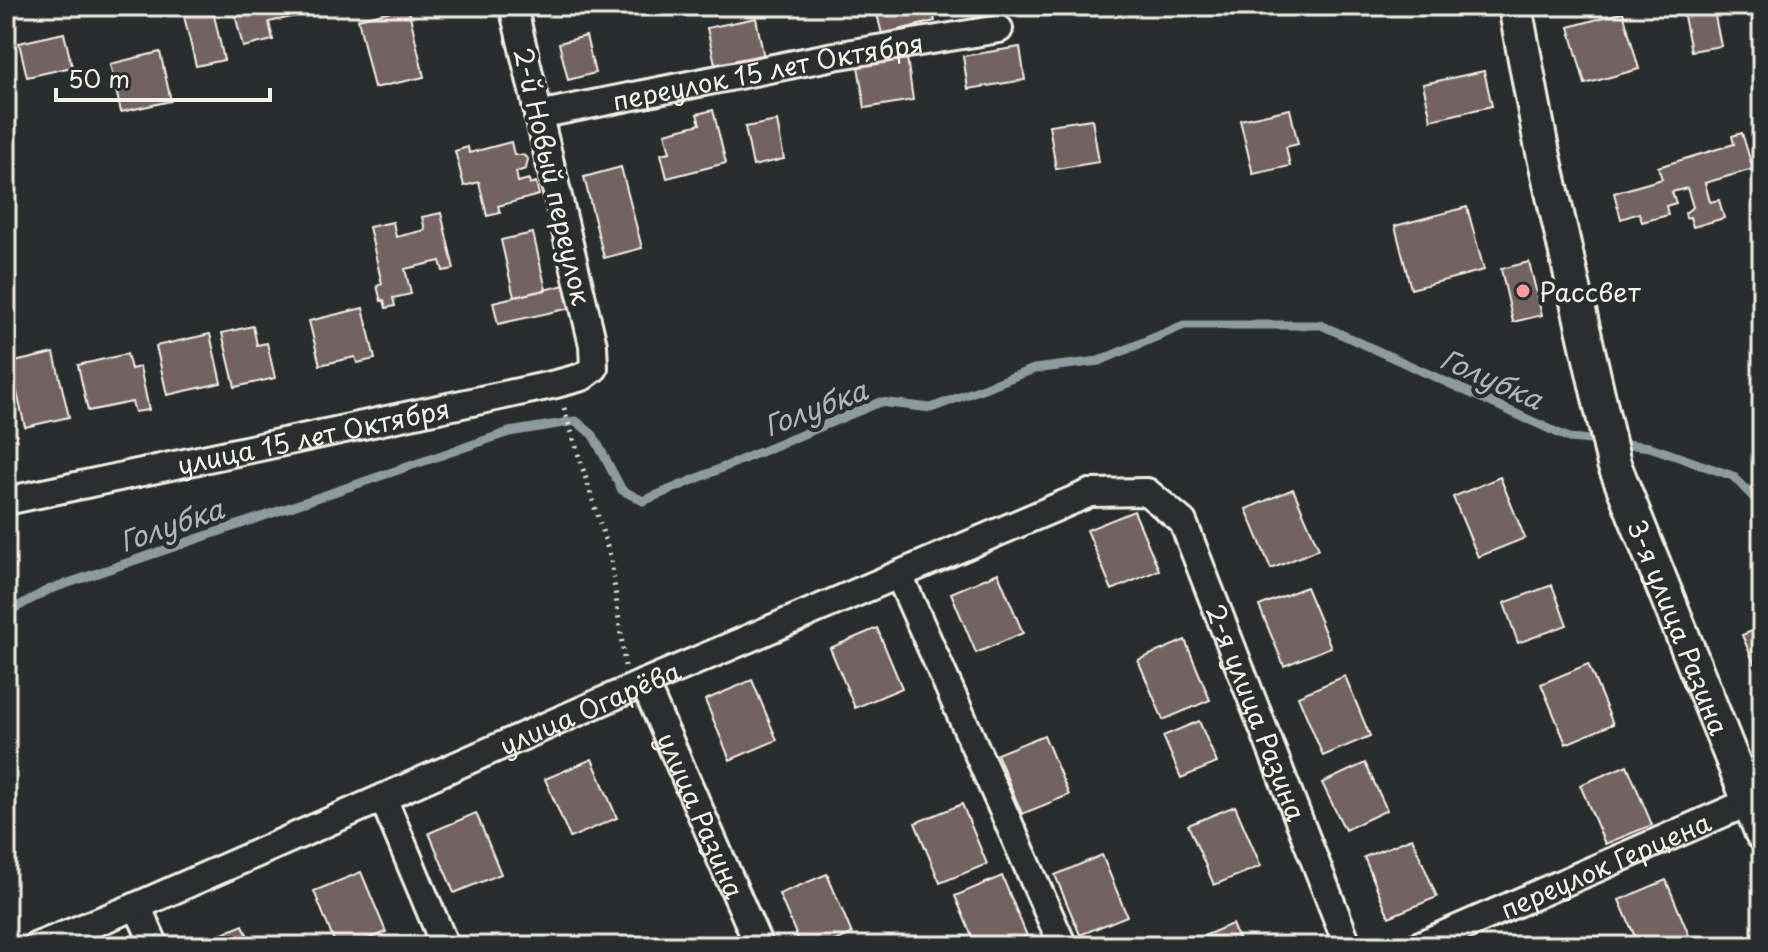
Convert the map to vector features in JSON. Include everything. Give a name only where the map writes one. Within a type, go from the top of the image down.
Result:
[{"type":"street","name":"2-й Новый переулок","points":[[513,6],[593,345]]},
{"type":"street","name":"3-я улица Разина","points":[[1515,6],[1540,139],[1614,464],[1762,834]]},
{"type":"street","name":"переулок 15 лет Октября","points":[[538,115],[834,56],[999,29]]},
{"type":"street","name":"улица 15 лет Октября","points":[[6,501],[582,377],[594,368],[593,345]]},
{"type":"street","name":"улица Огарёва","points":[[37,946],[137,906],[636,687],[1090,493],[1147,492]]},
{"type":"street","name":"2-я улица Разина","points":[[1147,492],[1183,522],[1348,946]]},
{"type":"street","points":[[899,575],[1063,946]]},
{"type":"street","name":"улица Разина","points":[[636,687],[759,946]]},
{"type":"street","points":[[383,798],[445,946]]},
{"type":"street","name":"переулок Герцена","points":[[1418,946],[1749,802]]},
{"type":"street","points":[[137,906],[155,946]]},
{"type":"path","points":[[565,412],[611,559],[636,687]]},
{"type":"building","points":[[212,6],[224,60],[196,66],[183,12]]},
{"type":"building","points":[[233,6],[303,6],[305,14],[269,22],[273,40],[243,47]]},
{"type":"building","points":[[875,6],[931,6],[935,21],[882,34]]},
{"type":"building","points":[[1682,6],[1713,6],[1721,46],[1691,51]]},
{"type":"building","points":[[1751,6],[1762,6],[1762,36],[1757,36]]},
{"type":"building","points":[[408,7],[424,77],[374,88],[358,19]]},
{"type":"building","points":[[1623,12],[1639,69],[1585,84],[1569,27]]},
{"type":"building","points":[[756,18],[764,58],[716,68],[707,28]]},
{"type":"building","points":[[64,33],[72,67],[27,77],[19,43]]},
{"type":"building","points":[[586,36],[595,73],[568,80],[559,43]]},
{"type":"building","points":[[1020,47],[1025,80],[968,89],[963,56]]},
{"type":"building","points":[[160,52],[171,101],[121,112],[110,64]]},
{"type":"building","points":[[907,58],[913,100],[865,108],[858,66]]},
{"type":"building","points":[[1484,71],[1492,106],[1431,120],[1423,84]]},
{"type":"building","points":[[1290,109],[1298,144],[1286,147],[1290,166],[1253,174],[1240,120]]},
{"type":"building","points":[[713,110],[726,163],[667,178],[661,154],[670,152],[665,133],[700,124],[697,114]]},
{"type":"building","points":[[1092,119],[1099,162],[1056,169],[1049,125]]},
{"type":"building","points":[[777,121],[784,159],[753,166],[745,127]]},
{"type":"building","points":[[1742,133],[1753,169],[1705,183],[1710,202],[1719,200],[1724,218],[1693,227],[1685,213],[1693,207],[1687,188],[1672,192],[1676,203],[1666,206],[1668,215],[1642,222],[1639,213],[1621,219],[1614,193],[1662,179],[1658,167],[1734,144],[1732,136]]},
{"type":"building","points":[[511,142],[514,155],[523,155],[528,159],[526,169],[516,172],[518,182],[529,179],[530,184],[536,182],[539,195],[498,206],[500,213],[487,216],[479,182],[464,186],[455,151],[468,147],[469,153]]},
{"type":"building","points":[[621,167],[642,248],[604,258],[584,177]]},
{"type":"building","points":[[1467,207],[1484,270],[1411,289],[1395,226]]},
{"type":"building","points":[[441,213],[454,269],[443,271],[440,261],[405,269],[411,294],[393,298],[395,306],[386,308],[377,286],[382,284],[369,227],[393,222],[396,237],[425,230],[422,217]]},
{"type":"building","points":[[533,233],[546,290],[514,297],[501,240]]},
{"type":"building","points":[[1529,262],[1542,315],[1513,322],[1501,269]]},
{"type":"building","points":[[565,285],[571,308],[498,324],[493,302]]},
{"type":"building","points":[[363,308],[375,359],[357,363],[355,357],[320,365],[309,321]]},
{"type":"building","points":[[253,326],[257,345],[267,343],[275,378],[235,387],[222,333]]},
{"type":"building","points":[[210,334],[221,383],[167,395],[156,346]]},
{"type":"building","points":[[54,353],[69,417],[25,427],[10,363]]},
{"type":"building","points":[[127,354],[131,369],[140,367],[149,410],[135,412],[132,402],[88,411],[78,365]]},
{"type":"building","points":[[1500,477],[1525,538],[1478,557],[1453,497]]},
{"type":"building","points":[[1293,489],[1319,549],[1271,569],[1246,509]]},
{"type":"building","points":[[1134,511],[1159,570],[1112,590],[1087,530]]},
{"type":"building","points":[[998,573],[1023,633],[976,653],[951,593]]},
{"type":"building","points":[[1552,585],[1567,625],[1518,643],[1504,603]]},
{"type":"building","points":[[1306,587],[1331,647],[1284,666],[1259,606]]},
{"type":"building","points":[[1762,627],[1762,660],[1754,663],[1742,635]]},
{"type":"building","points":[[877,628],[902,688],[855,708],[830,648]]},
{"type":"building","points":[[1185,640],[1210,700],[1163,720],[1138,660]]},
{"type":"building","points":[[1588,664],[1613,724],[1566,744],[1541,684]]},
{"type":"building","points":[[1345,676],[1370,736],[1323,756],[1298,696]]},
{"type":"building","points":[[752,680],[777,740],[730,760],[705,700]]},
{"type":"building","points":[[1199,721],[1217,763],[1181,778],[1163,736]]},
{"type":"building","points":[[1044,735],[1069,795],[1022,814],[997,754]]},
{"type":"building","points":[[592,759],[617,818],[570,838],[545,779]]},
{"type":"building","points":[[1365,763],[1387,810],[1345,830],[1322,783]]},
{"type":"building","points":[[1627,765],[1652,825],[1605,844],[1580,785]]},
{"type":"building","points":[[962,804],[987,864],[940,883],[915,823]]},
{"type":"building","points":[[1235,806],[1261,866],[1214,885],[1188,825]]},
{"type":"building","points":[[476,813],[501,874],[454,893],[429,833]]},
{"type":"building","points":[[1412,838],[1437,897],[1389,917],[1364,857]]},
{"type":"building","points":[[1102,855],[1127,916],[1080,935],[1055,875]]},
{"type":"building","points":[[361,872],[386,932],[352,946],[336,946],[314,891]]},
{"type":"building","points":[[827,874],[852,934],[823,946],[801,946],[779,894]]},
{"type":"building","points":[[1002,876],[1027,936],[1004,946],[976,946],[955,896]]},
{"type":"building","points":[[1666,880],[1691,940],[1677,946],[1639,946],[1619,900]]},
{"type":"building","points":[[1232,924],[1241,946],[1185,944]]},
{"type":"building","points":[[243,925],[252,946],[196,945]]},
{"type":"waterway","name":"Голубка","points":[[6,613],[48,590],[509,432],[576,421],[593,435],[622,490],[643,501],[880,402],[931,408],[1034,369],[1099,361],[1184,325],[1321,325],[1569,438],[1601,441]]},
{"type":"waterway","name":"Голубка","points":[[1616,443],[1650,447],[1733,476],[1762,506]]},
{"type":"place","name":"Рассвет","points":[[1523,291]]}]
